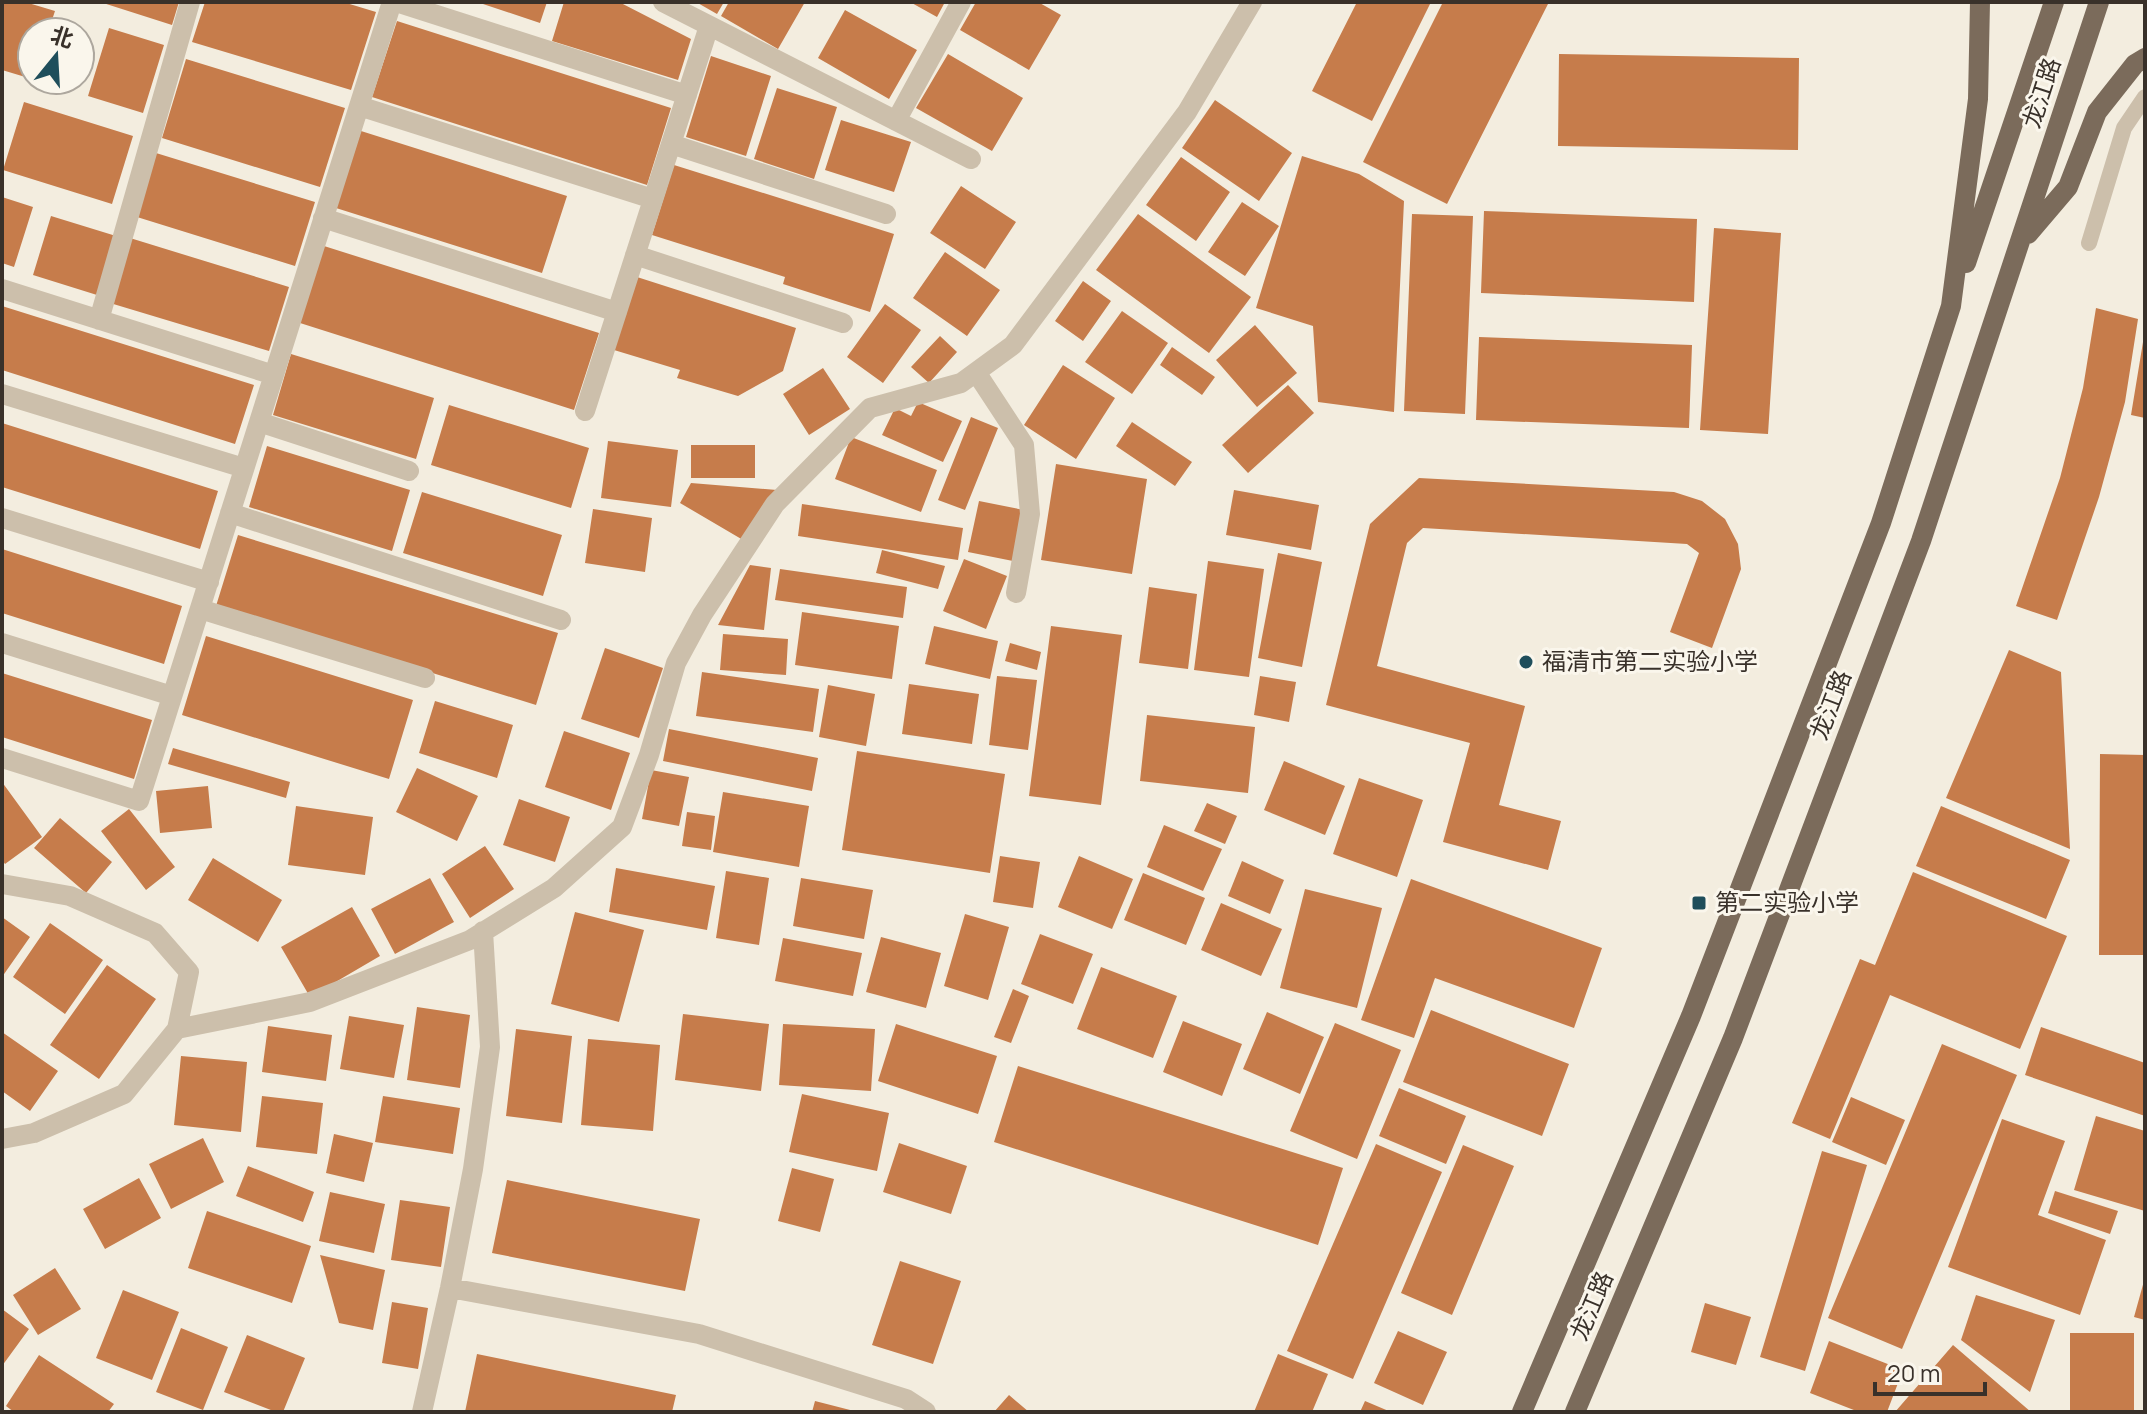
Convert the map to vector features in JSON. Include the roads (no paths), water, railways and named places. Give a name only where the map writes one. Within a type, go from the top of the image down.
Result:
[{"type":"main road","name":"龙江路","points":[[1522,1412],[1691,1016],[1881,523],[1951,306],[1978,99],[1980,2]]},
{"type":"main road","points":[[1951,306],[2054,2]]},
{"type":"main road","name":"龙江路","points":[[1575,1412],[1749,994],[1921,541],[2099,2]]},
{"type":"main road","points":[[2021,243],[2068,187],[2097,112],[2135,64],[2145,58]]},
{"type":"street","points":[[99,320],[190,2]]},
{"type":"street","points":[[2,758],[139,801],[394,2],[687,95]]},
{"type":"street","points":[[663,2],[971,159]]},
{"type":"street","points":[[896,121],[961,2]]},
{"type":"street","points":[[177,1029],[310,1002],[470,940],[554,888],[622,827],[649,755],[676,663],[702,615],[775,504],[870,408],[961,383],[1013,345],[1187,112],[1252,2]]},
{"type":"street","points":[[585,411],[709,26]]},
{"type":"street","points":[[359,106],[653,199]]},
{"type":"street","points":[[671,144],[886,214]]},
{"type":"street","points":[[323,218],[617,312]]},
{"type":"street","points":[[635,255],[843,323]]},
{"type":"street","points":[[2,289],[274,375]]},
{"type":"street","points":[[976,372],[1024,445],[1030,514],[1016,593]]},
{"type":"street","points":[[2,394],[244,468]]},
{"type":"street","points":[[259,422],[409,471]]},
{"type":"street","points":[[230,513],[561,620]]},
{"type":"street","points":[[2,518],[209,582]]},
{"type":"street","points":[[200,609],[425,678]]},
{"type":"street","points":[[2,643],[172,696]]},
{"type":"street","points":[[2,884],[70,896],[155,933],[189,972],[177,1029],[124,1094],[34,1133],[2,1139]]},
{"type":"street","points":[[422,1412],[473,1169],[490,1047],[483,931]]},
{"type":"street","points":[[450,1288],[699,1334],[906,1399],[926,1412]]},
{"type":"lane","points":[[2089,243],[2124,128],[2145,97]]},
{"type":"place","name":"福清市第二实验小学","points":[[1526,662]]},
{"type":"place","name":"第二实验小学","points":[[1699,903]]}]
